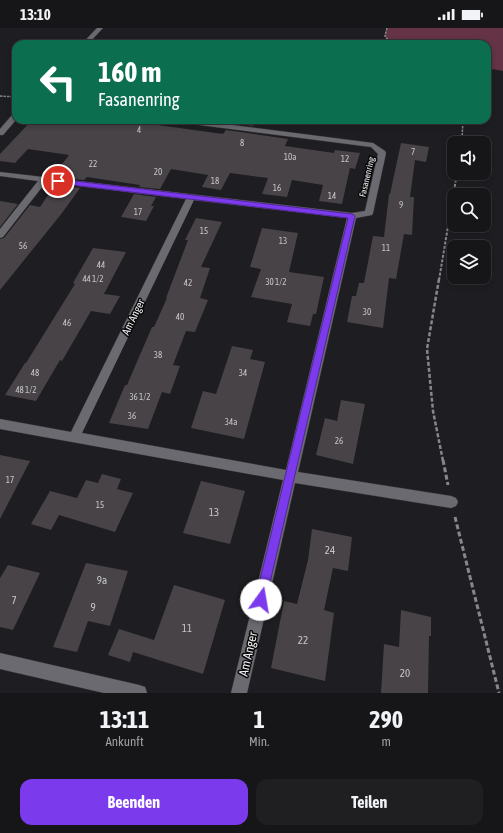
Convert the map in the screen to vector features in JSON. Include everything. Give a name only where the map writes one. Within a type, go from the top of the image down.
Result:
[{"type":"street","points":[[89,40],[100,28]]},
{"type":"street","points":[[0,133],[12,120]]},
{"type":"street","name":"Fasanenring","points":[[0,174],[352,216],[369,213],[382,153],[373,145],[208,124]]},
{"type":"street","points":[[0,235],[43,180]]},
{"type":"street","name":"Am Anger","points":[[74,437],[191,197]]},
{"type":"street","name":"Am Anger","points":[[239,693],[352,216]]},
{"type":"street","points":[[0,424],[290,476],[451,502]]},
{"type":"street","points":[[0,661],[139,693]]},
{"type":"path","points":[[387,28],[385,36],[387,40]]},
{"type":"path","points":[[0,96],[12,97]]},
{"type":"path","points":[[462,136],[463,124]]},
{"type":"path","points":[[456,180],[427,349],[433,411],[451,502],[499,693]]},
{"type":"shaded area","points":[[387,28],[503,28],[503,71],[491,69],[491,40],[388,40],[385,36]]},
{"type":"building","points":[[28,124],[151,124],[223,134],[226,130],[288,139],[285,146],[334,153],[335,150],[360,153],[355,169],[350,168],[342,204],[319,201],[323,185],[292,180],[287,197],[262,194],[268,178],[230,173],[221,190],[202,187],[208,175],[171,169],[160,189],[139,187],[140,185],[87,177],[84,180],[61,178],[67,169],[59,168],[69,155],[28,149],[15,163],[0,161],[0,154]]},
{"type":"building","points":[[238,124],[254,124],[253,126]]},
{"type":"building","points":[[401,143],[429,147],[426,162],[415,160],[410,197],[414,197],[412,235],[404,234],[396,279],[389,278],[383,328],[347,322],[352,296],[356,296],[359,283],[364,283],[373,236],[384,237],[389,194]]},
{"type":"building","points":[[55,185],[80,188],[62,213],[0,290],[0,239],[4,238],[30,205],[40,207]]},
{"type":"building","points":[[134,194],[156,197],[151,206],[154,206],[146,221],[121,217]]},
{"type":"building","points":[[0,201],[18,204],[0,227]]},
{"type":"building","points":[[196,218],[222,222],[201,267],[210,268],[200,298],[208,300],[195,332],[186,331],[173,365],[180,366],[170,394],[162,392],[148,429],[109,423],[125,385],[127,385],[152,327],[154,327],[167,298],[188,240],[185,240]]},
{"type":"building","points":[[262,228],[298,233],[289,272],[324,277],[316,314],[313,314],[310,326],[287,322],[292,304],[251,297],[261,269],[250,267]]},
{"type":"building","points":[[93,248],[126,252],[104,294],[120,296],[110,314],[91,311],[62,361],[60,360],[36,401],[5,395],[75,284],[73,283]]},
{"type":"building","points":[[232,346],[253,350],[250,359],[265,362],[244,439],[191,428],[203,391],[216,394]]},
{"type":"building","points":[[341,400],[365,404],[353,464],[316,455],[325,418],[337,421]]},
{"type":"building","points":[[0,455],[30,461],[0,519]]},
{"type":"building","points":[[102,474],[121,479],[117,489],[133,493],[115,532],[59,515],[51,530],[31,524],[50,491],[77,498],[86,480],[98,483]]},
{"type":"building","points":[[201,481],[245,491],[230,544],[183,533]]},
{"type":"building","points":[[312,529],[352,537],[348,571],[333,568],[324,610],[334,613],[325,681],[271,668],[284,601],[297,604],[308,560]]},
{"type":"building","points":[[86,563],[128,571],[110,626],[88,621],[77,652],[53,647]]},
{"type":"building","points":[[8,565],[40,573],[13,630],[0,627],[0,578]]},
{"type":"building","points":[[174,585],[225,600],[203,674],[133,652],[130,662],[108,655],[119,629],[154,640]]},
{"type":"building","points":[[401,610],[431,617],[431,636],[429,636],[428,693],[381,693],[384,644],[399,647]]},
{"type":"route","points":[[58,181],[352,216],[261,600]]}]
